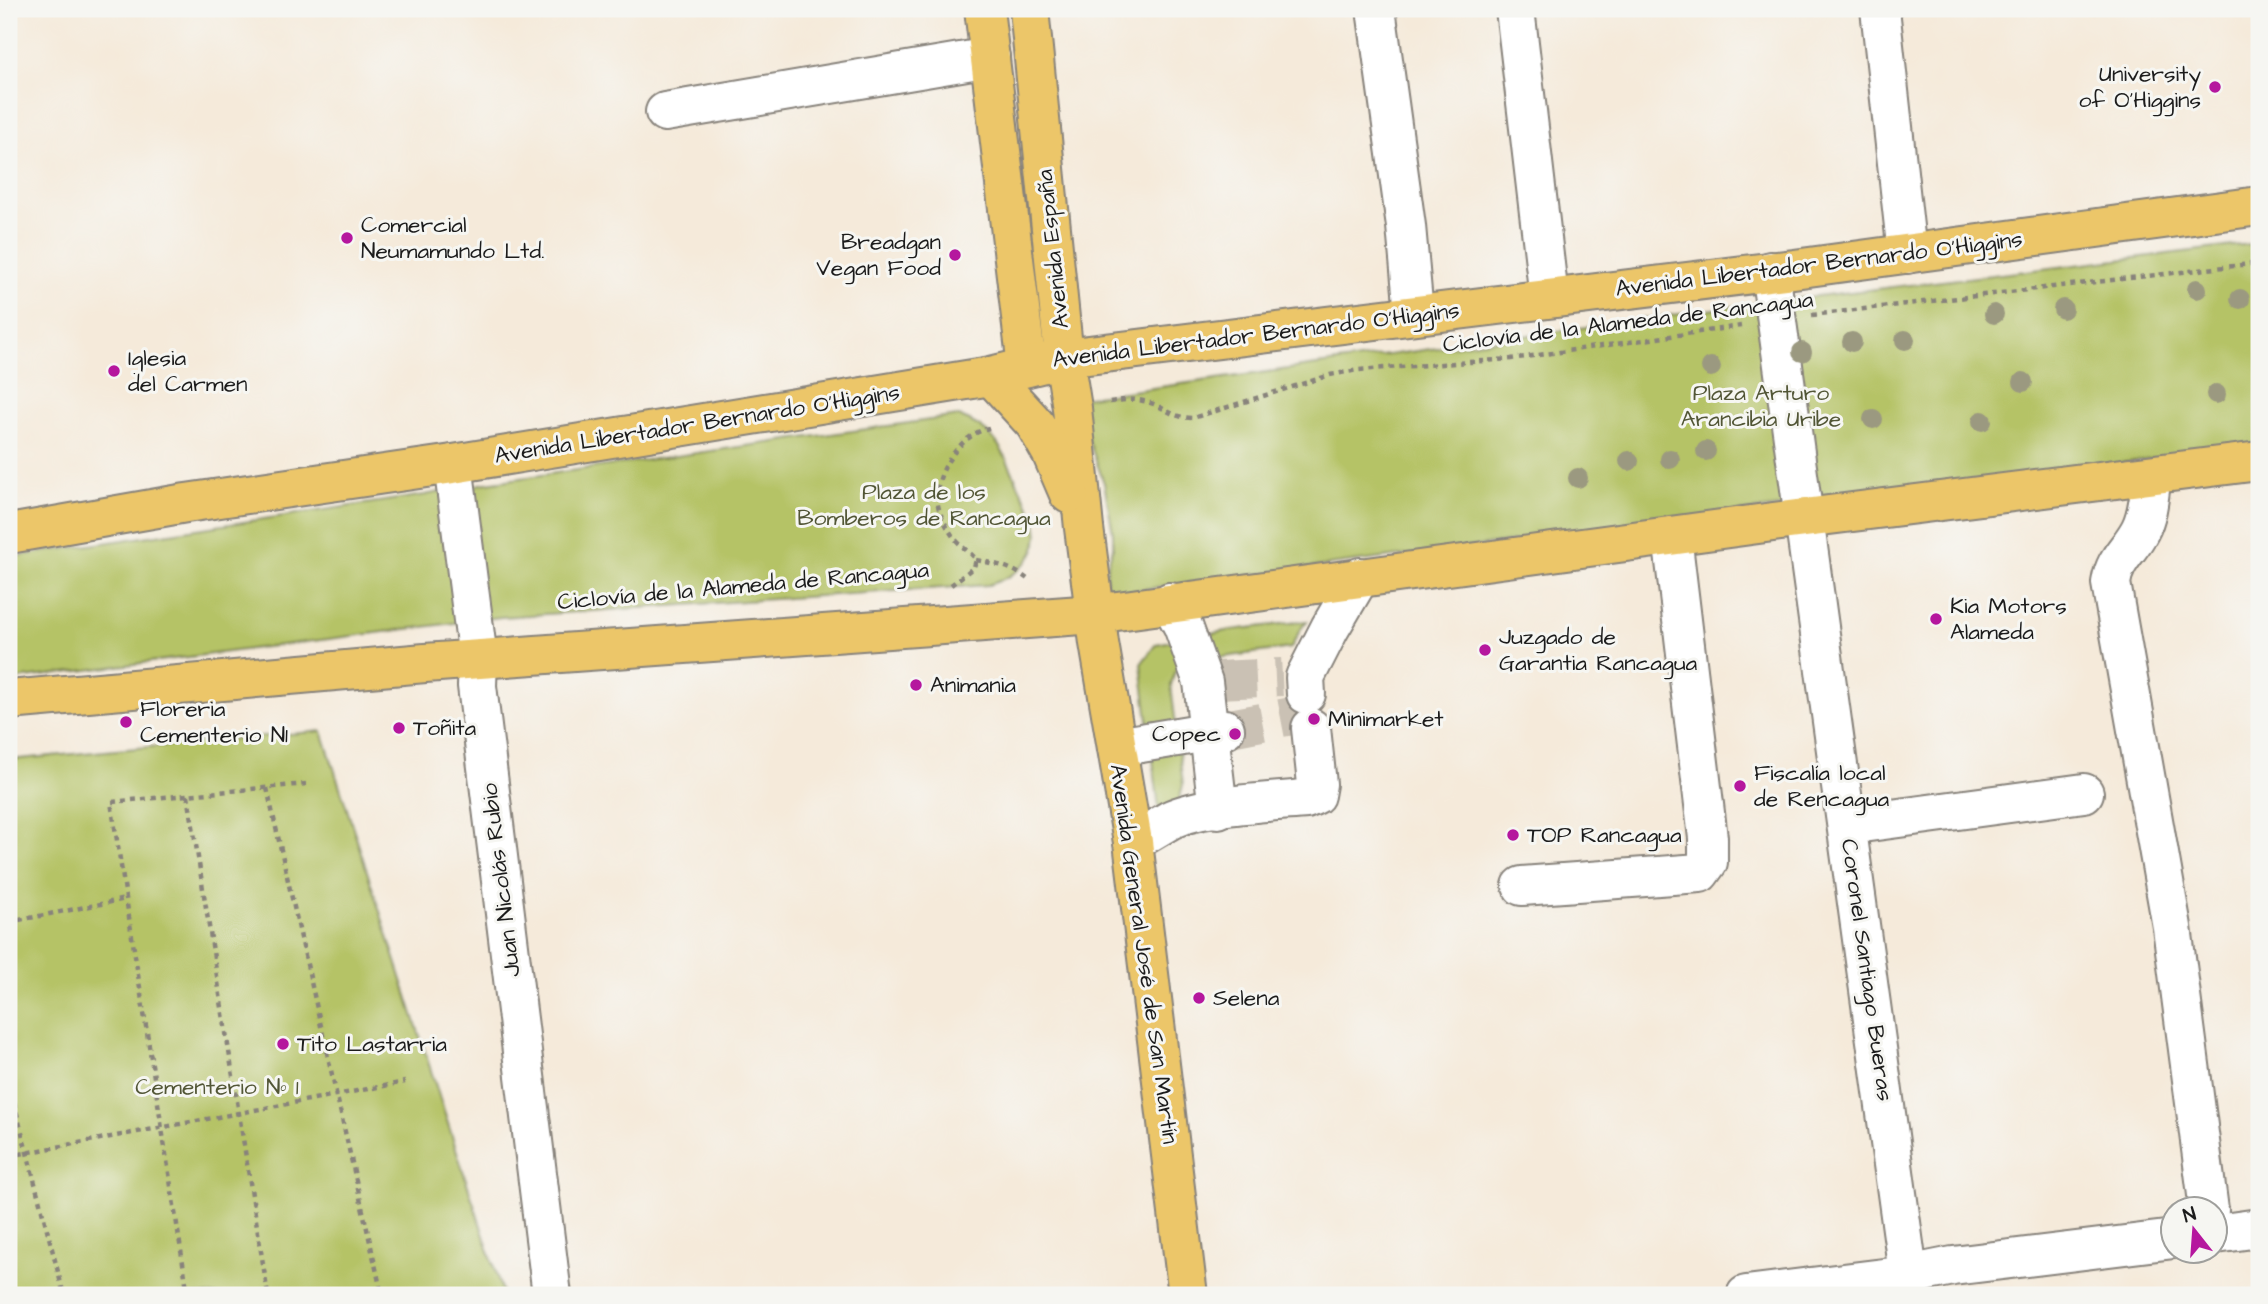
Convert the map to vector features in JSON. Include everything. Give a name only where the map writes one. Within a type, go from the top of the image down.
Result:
[{"type":"main road","name":"Avenida España","points":[[984,9],[990,57],[1009,371]]},
{"type":"main road","name":"Avenida España","points":[[1029,9],[1064,358],[1096,614]]},
{"type":"main road","name":"Avenida Libertador Bernardo O'Higgins","points":[[9,534],[186,503],[453,464],[1009,371],[1064,358],[1907,254],[2259,206]]},
{"type":"main road","points":[[1009,371],[1051,452],[1084,528]]},
{"type":"main road","points":[[9,700],[478,659],[1096,614],[1360,577],[2259,461]]},
{"type":"main road","name":"Avenida General José de San Martín","points":[[1096,614],[1133,842],[1188,1295]]},
{"type":"street","points":[[1376,9],[1406,226],[1414,314]]},
{"type":"street","points":[[1514,9],[1549,298]]},
{"type":"street","points":[[1880,9],[1907,254]]},
{"type":"street","points":[[665,112],[990,57]]},
{"type":"street","name":"Coronel Santiago Bueras","points":[[1770,271],[1910,1285]]},
{"type":"street","name":"Juan Nicolás Rubio","points":[[453,464],[478,659],[477,686],[552,1295]]},
{"type":"street","points":[[2151,475],[2141,529],[2114,568],[2112,583],[2172,927],[2207,1196]]},
{"type":"street","points":[[1522,886],[1700,873],[1707,862],[1708,838],[1672,536]]},
{"type":"street","points":[[1133,842],[1171,820],[1218,809],[1306,799],[1315,795],[1317,784],[1301,694],[1336,617],[1360,577]]},
{"type":"street","points":[[1170,602],[1211,681],[1217,730],[1218,809]]},
{"type":"street","points":[[1117,747],[1217,730]]},
{"type":"street","points":[[1847,825],[2084,793]]},
{"type":"street","points":[[2230,1232],[2259,1228]]},
{"type":"street","points":[[1746,1295],[1910,1285],[1953,1266],[2160,1241]]},
{"type":"path","name":"Ciclovía de la Alameda de Rancagua","points":[[1072,408],[1130,399],[1155,405],[1179,418],[1193,418],[1330,374],[1511,359],[1776,319],[2259,263]]},
{"type":"path","name":"Ciclovía de la Alameda de Rancagua","points":[[949,586],[974,567],[976,560],[973,554],[960,545],[943,520],[937,495],[938,485],[949,460],[964,440],[985,429],[1035,424]]},
{"type":"path","points":[[188,1295],[111,802],[306,784]]},
{"type":"path","points":[[267,788],[382,1295]]},
{"type":"path","points":[[188,795],[268,1295]]},
{"type":"path","points":[[9,922],[126,899]]},
{"type":"path","points":[[9,1156],[405,1082]]},
{"type":"path","points":[[9,1083],[64,1295]]},
{"type":"green space","name":"Plaza Arturo Arancibia Uribe","points":[[2259,243],[2259,445],[1106,594],[1107,566],[1113,548],[1113,533],[1104,483],[1076,405],[1082,398],[1751,304]]},
{"type":"green space","name":"Plaza de los Bomberos de Rancagua","points":[[958,416],[982,428],[997,443],[1032,511],[1038,532],[1033,553],[1026,562],[1009,576],[988,585],[501,617],[9,680],[9,557],[425,495],[486,483]]},
{"type":"green space","points":[[1307,621],[1291,648],[1187,662],[1175,671],[1171,685],[1183,785],[1176,811],[1162,833],[1141,664],[1156,644],[1231,630]]},
{"type":"green space","name":"Cementerio Nº 1","points":[[322,731],[503,1295],[9,1295],[9,760]]},
{"type":"tunnel","points":[[1218,680],[1282,677]]},
{"type":"tunnel","points":[[1225,729],[1308,713]]},
{"type":"place","name":"University of O'Higgins","points":[[2215,87]]},
{"type":"place","name":"Comercial Neumamundo Ltd.","points":[[347,238]]},
{"type":"place","name":"Breadgan Vegan Food","points":[[955,255]]},
{"type":"place","name":"Iglesia del Carmen","points":[[114,371]]},
{"type":"place","name":"Kia Motors Alameda","points":[[1936,619]]},
{"type":"place","name":"Juzgado de Garantia Rancagua","points":[[1485,650]]},
{"type":"place","name":"Animania","points":[[916,685]]},
{"type":"place","name":"Minimarket","points":[[1314,719]]},
{"type":"place","name":"Floreria Cementerio N1","points":[[126,722]]},
{"type":"place","name":"Toñita","points":[[399,728]]},
{"type":"place","name":"Copec","points":[[1235,734]]},
{"type":"place","name":"Fiscalía local de Rencagua","points":[[1740,786]]},
{"type":"place","name":"TOP Rancagua","points":[[1513,835]]},
{"type":"place","name":"Selena","points":[[1199,998]]},
{"type":"place","name":"Tito Lastarria","points":[[283,1044]]}]
